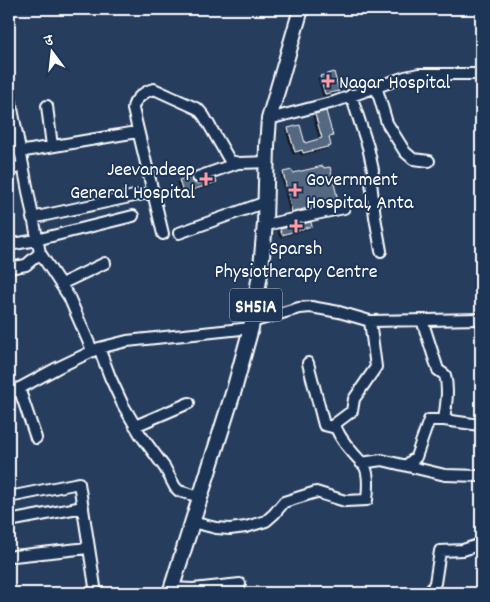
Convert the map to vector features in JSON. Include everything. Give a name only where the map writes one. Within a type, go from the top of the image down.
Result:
[{"type":"main road","name":"SH51A","points":[[170,591],[234,390],[252,325],[260,282],[265,225],[266,162],[270,119],[301,9]]},
{"type":"street","points":[[270,119],[325,104],[398,78],[416,74],[481,74]]},
{"type":"street","points":[[376,86],[387,123],[405,152],[412,159],[429,161]]},
{"type":"street","points":[[163,234],[132,106],[147,92],[154,89],[198,109],[204,116],[227,158],[231,161],[239,163],[266,162]]},
{"type":"street","points":[[9,93],[40,253],[61,284],[134,426],[161,463],[176,489],[200,497]]},
{"type":"street","points":[[351,95],[368,147],[373,170],[371,182],[381,250]]},
{"type":"street","points":[[47,106],[52,146]]},
{"type":"street","points":[[19,152],[137,132]]},
{"type":"street","points":[[198,177],[239,163]]},
{"type":"street","points":[[9,170],[22,166]]},
{"type":"street","points":[[32,218],[153,192]]},
{"type":"street","points":[[179,234],[266,202]]},
{"type":"street","points":[[265,225],[344,208]]},
{"type":"street","points":[[9,244],[36,240],[133,216]]},
{"type":"street","points":[[9,268],[26,265],[40,253]]},
{"type":"street","points":[[61,284],[106,264]]},
{"type":"street","points":[[9,394],[96,349],[127,341],[252,325],[299,308],[311,307],[370,321],[481,319]]},
{"type":"street","points":[[422,320],[438,370],[444,374],[446,379],[448,390],[444,420]]},
{"type":"street","points":[[308,363],[324,425],[326,427],[332,426],[352,411],[354,399],[376,367],[370,321]]},
{"type":"street","points":[[19,388],[36,438]]},
{"type":"street","points":[[134,426],[189,403]]},
{"type":"street","points":[[407,465],[416,457],[428,422],[431,420],[444,420],[480,426]]},
{"type":"street","points":[[192,522],[216,528],[246,528],[266,521],[284,502],[314,493],[345,501],[366,501],[368,499],[368,485],[362,463],[355,457],[336,428],[332,426]]},
{"type":"street","points":[[362,463],[379,460],[407,465],[446,476],[481,476]]},
{"type":"street","points":[[9,497],[78,482],[96,593]]},
{"type":"street","points":[[9,521],[83,507]]},
{"type":"street","points":[[430,593],[436,583],[440,551],[463,550],[481,544]]},
{"type":"street","points":[[14,556],[88,548]]},
{"type":"street","points":[[170,591],[240,584]]},
{"type":"building","points":[[334,72],[339,91],[325,94],[320,76]]},
{"type":"building","points":[[326,111],[333,136],[329,137],[331,146],[303,153],[302,150],[295,152],[288,128],[300,125],[305,143],[322,138],[315,114]]},
{"type":"building","points":[[323,166],[324,168],[330,167],[338,200],[292,212],[283,172],[292,170],[293,173]]},
{"type":"building","points":[[191,176],[196,184],[215,178],[217,182],[183,193],[179,180]]},
{"type":"building","points":[[311,222],[312,226],[282,235],[280,229]]},
{"type":"place","name":"Nagar Hospital","points":[[328,81]]},
{"type":"place","name":"Jeevandeep General Hospital","points":[[206,179]]},
{"type":"place","name":"Government Hospital, Anta","points":[[295,190]]},
{"type":"place","name":"Sparsh Physiotherapy Centre","points":[[296,226]]}]
